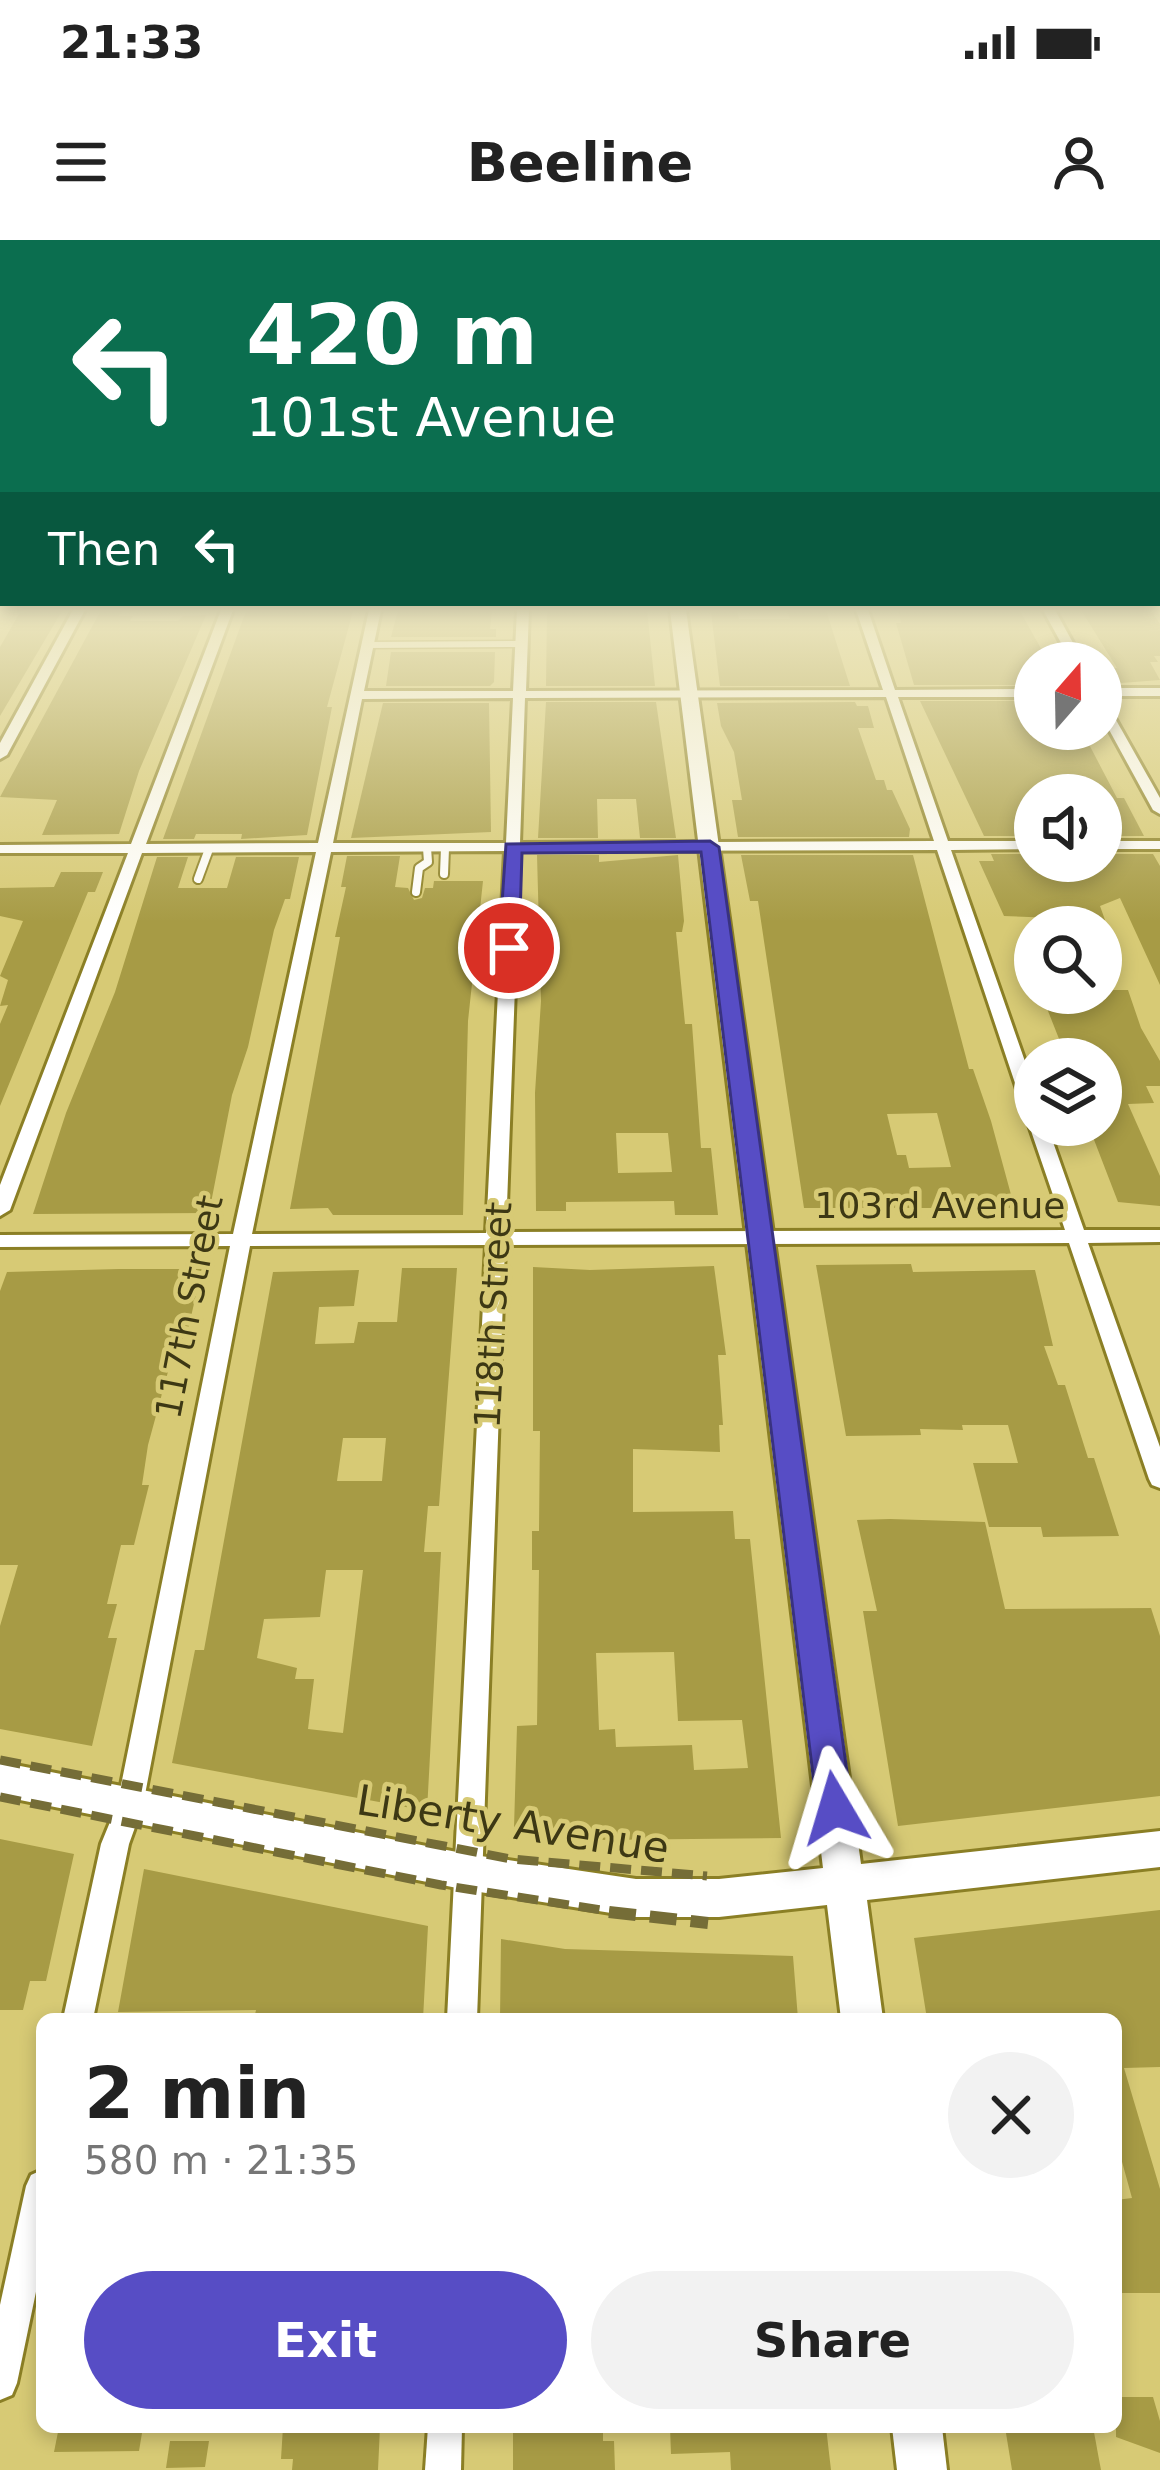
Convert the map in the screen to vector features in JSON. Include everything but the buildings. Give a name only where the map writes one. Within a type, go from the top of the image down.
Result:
[{"type":"street","points":[[0,755],[23,714]]},
{"type":"street","points":[[0,1210],[187,714]]},
{"type":"street","name":"117th Street","points":[[79,2013],[115,1844],[130,1805],[353,714]]},
{"type":"street","name":"118th Street","points":[[463,2013],[519,714]]},
{"type":"street","points":[[691,714],[861,2013]]},
{"type":"street","points":[[897,714],[1014,1054]]},
{"type":"street","points":[[1122,741],[1160,809]]},
{"type":"street","points":[[0,849],[1014,845]]},
{"type":"street","points":[[1122,845],[1160,845]]},
{"type":"street","points":[[1045,1146],[1160,1479]]},
{"type":"street","name":"103rd Avenue","points":[[0,1241],[1160,1237]]},
{"type":"street","name":"Liberty Avenue","points":[[0,1779],[467,1872],[636,1898],[719,1898],[1160,1849]]},
{"type":"street","points":[[0,2383],[36,2214]]},
{"type":"street","points":[[443,2470],[445,2433]]},
{"type":"street","points":[[917,2433],[922,2470]]},
{"type":"lane","points":[[416,892],[419,868],[428,862],[427,848]]},
{"type":"lane","points":[[444,874],[445,848]]},
{"type":"lane","points":[[198,879],[209,849]]},
{"type":"railway","points":[[0,1760],[511,1859],[707,1876]]},
{"type":"railway","points":[[0,1797],[441,1885],[629,1914]]},
{"type":"railway","points":[[609,1912],[629,1914]]},
{"type":"railway","points":[[629,1914],[708,1923]]},
{"type":"railway","points":[[629,1914],[634,1915]]},
{"type":"route","points":[[509,948],[513,848],[710,847],[835,1808]]}]
